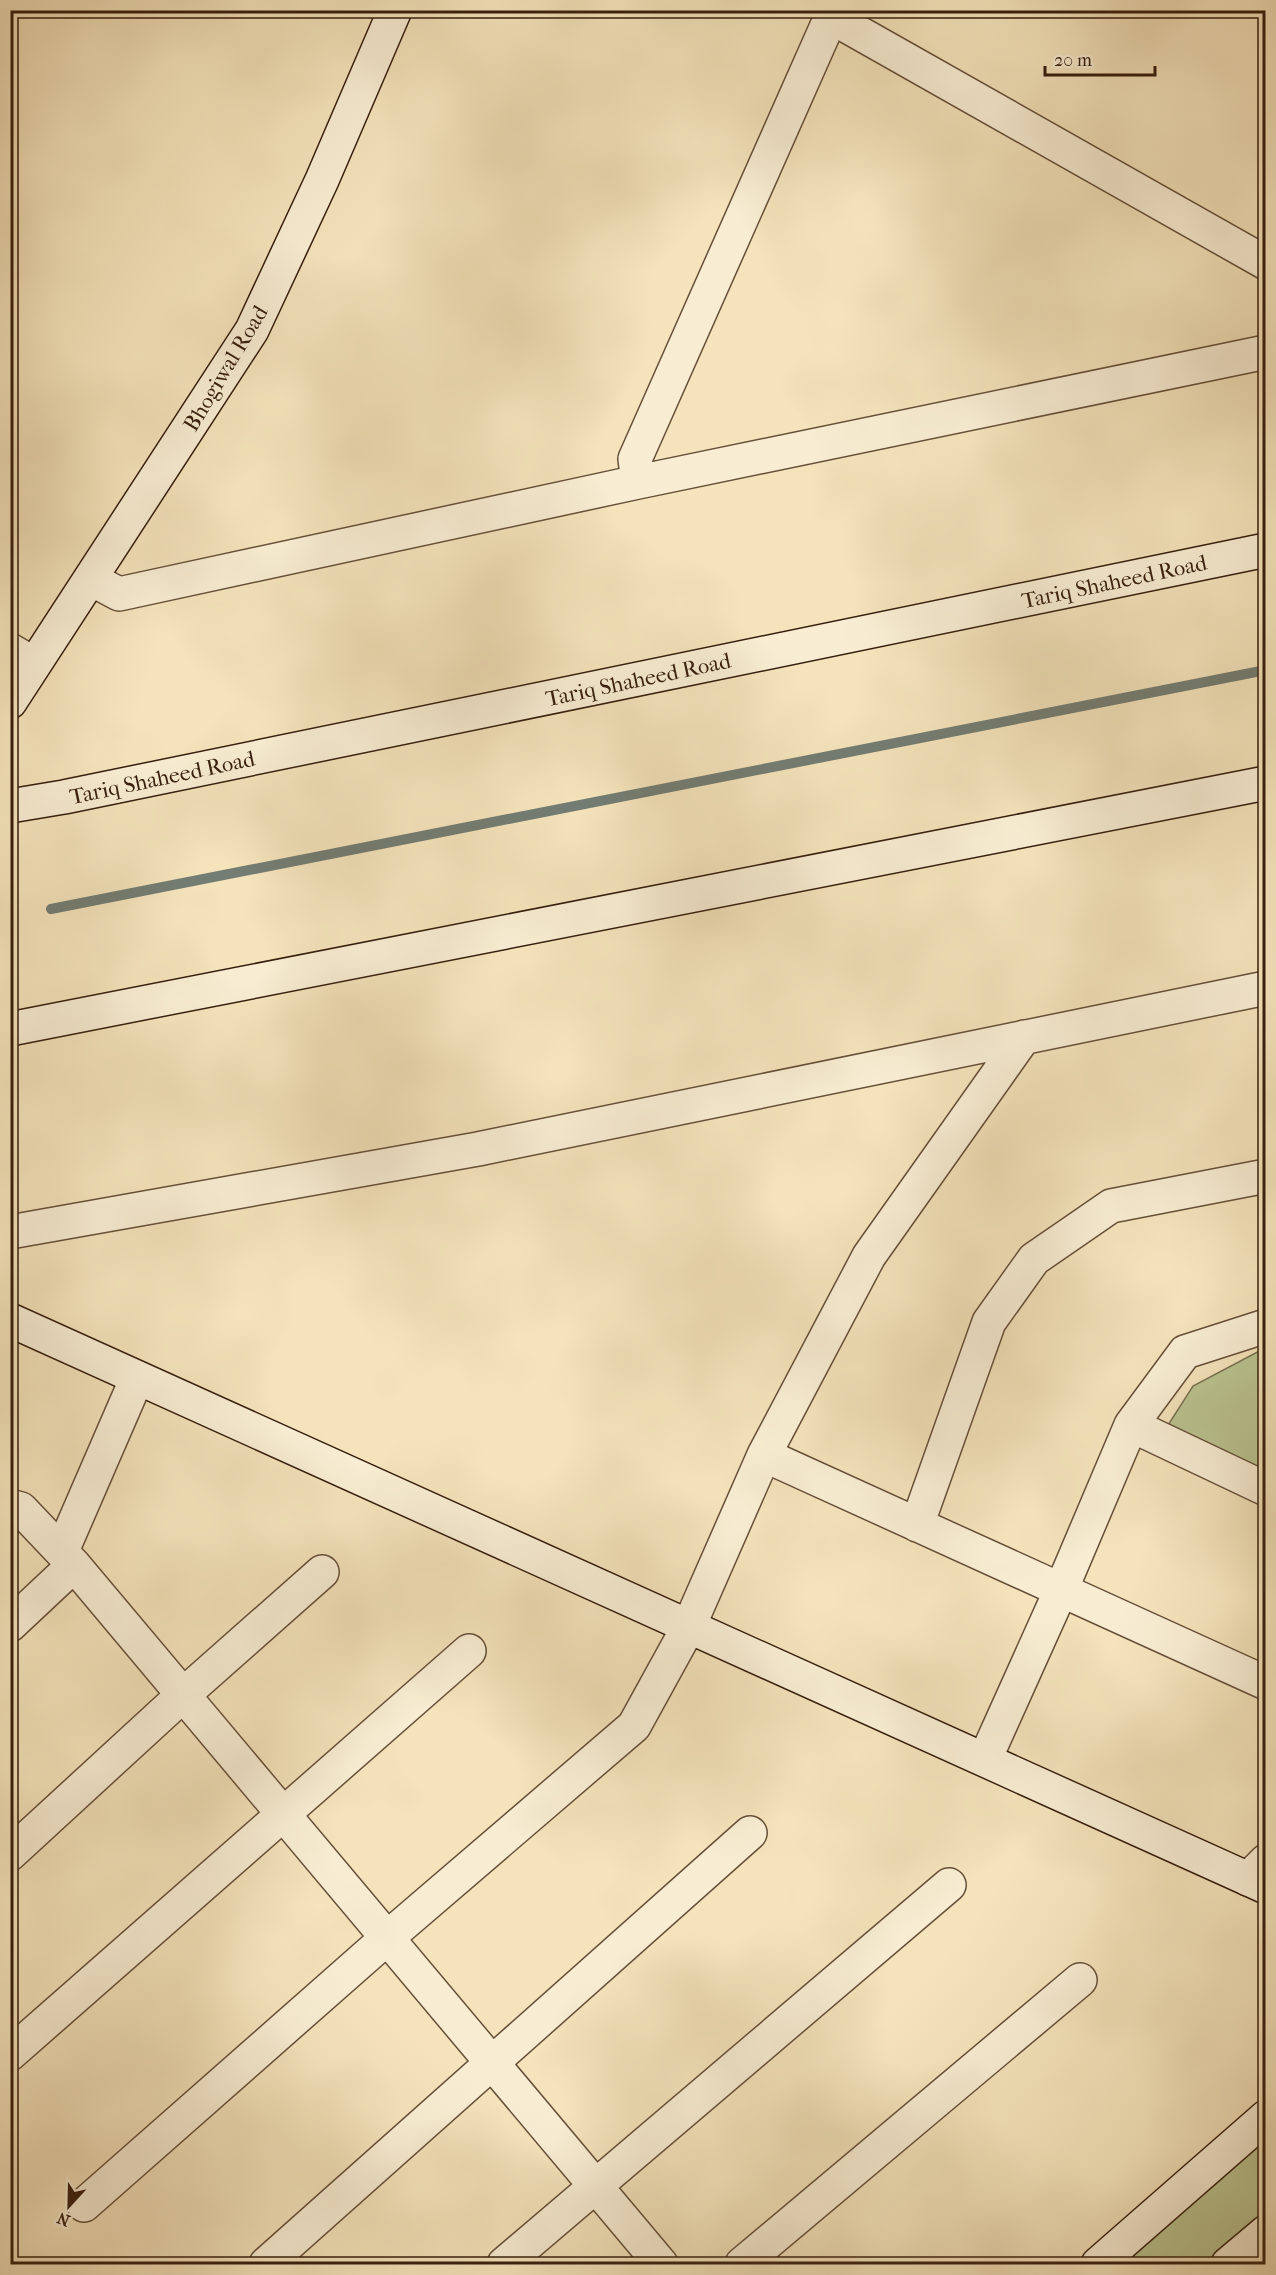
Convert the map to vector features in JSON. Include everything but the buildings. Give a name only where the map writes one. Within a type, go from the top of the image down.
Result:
[{"type":"street","name":"Bhogiwal Road","points":[[10,702],[22,657],[91,579],[252,330],[322,180],[395,10]]},
{"type":"street","points":[[638,482],[634,459],[833,14],[1266,263]]},
{"type":"street","points":[[91,579],[120,594],[638,482],[1266,352]]},
{"type":"street","name":"Tariq Shaheed Road","points":[[10,806],[64,797],[1266,550]]},
{"type":"street","points":[[10,1029],[1266,783]]},
{"type":"street","points":[[10,1232],[478,1149],[1266,988]]},
{"type":"street","points":[[84,2205],[387,1938],[634,1726],[689,1626],[764,1455],[869,1256],[1024,1037]]},
{"type":"street","points":[[917,1525],[990,1322],[1034,1259],[1111,1206],[1266,1176]]},
{"type":"street","points":[[10,1320],[985,1759],[1260,1876]]},
{"type":"street","points":[[985,1759],[1061,1590],[1131,1425],[1185,1352],[1266,1326]]},
{"type":"street","points":[[10,1625],[68,1558],[137,1378]]},
{"type":"street","points":[[1131,1425],[1266,1489]]},
{"type":"street","points":[[764,1455],[1266,1683]]},
{"type":"street","points":[[10,1506],[21,1509],[68,1558],[661,2265]]},
{"type":"street","points":[[10,1854],[183,1695],[322,1572]]},
{"type":"street","points":[[10,2054],[469,1651]]},
{"type":"street","points":[[266,2265],[750,1833]]},
{"type":"street","points":[[504,2265],[949,1885]]},
{"type":"street","points":[[742,2265],[1080,1980]]},
{"type":"street","points":[[1098,2265],[1266,2117]]},
{"type":"street","points":[[1228,2265],[1266,2232]]},
{"type":"green space","points":[[1265,1348],[1265,1481],[1163,1433],[1193,1386]]},
{"type":"green space","points":[[1265,2128],[1265,2223],[1215,2264],[1119,2264]]},
{"type":"waterway","points":[[51,909],[1266,670]]}]
